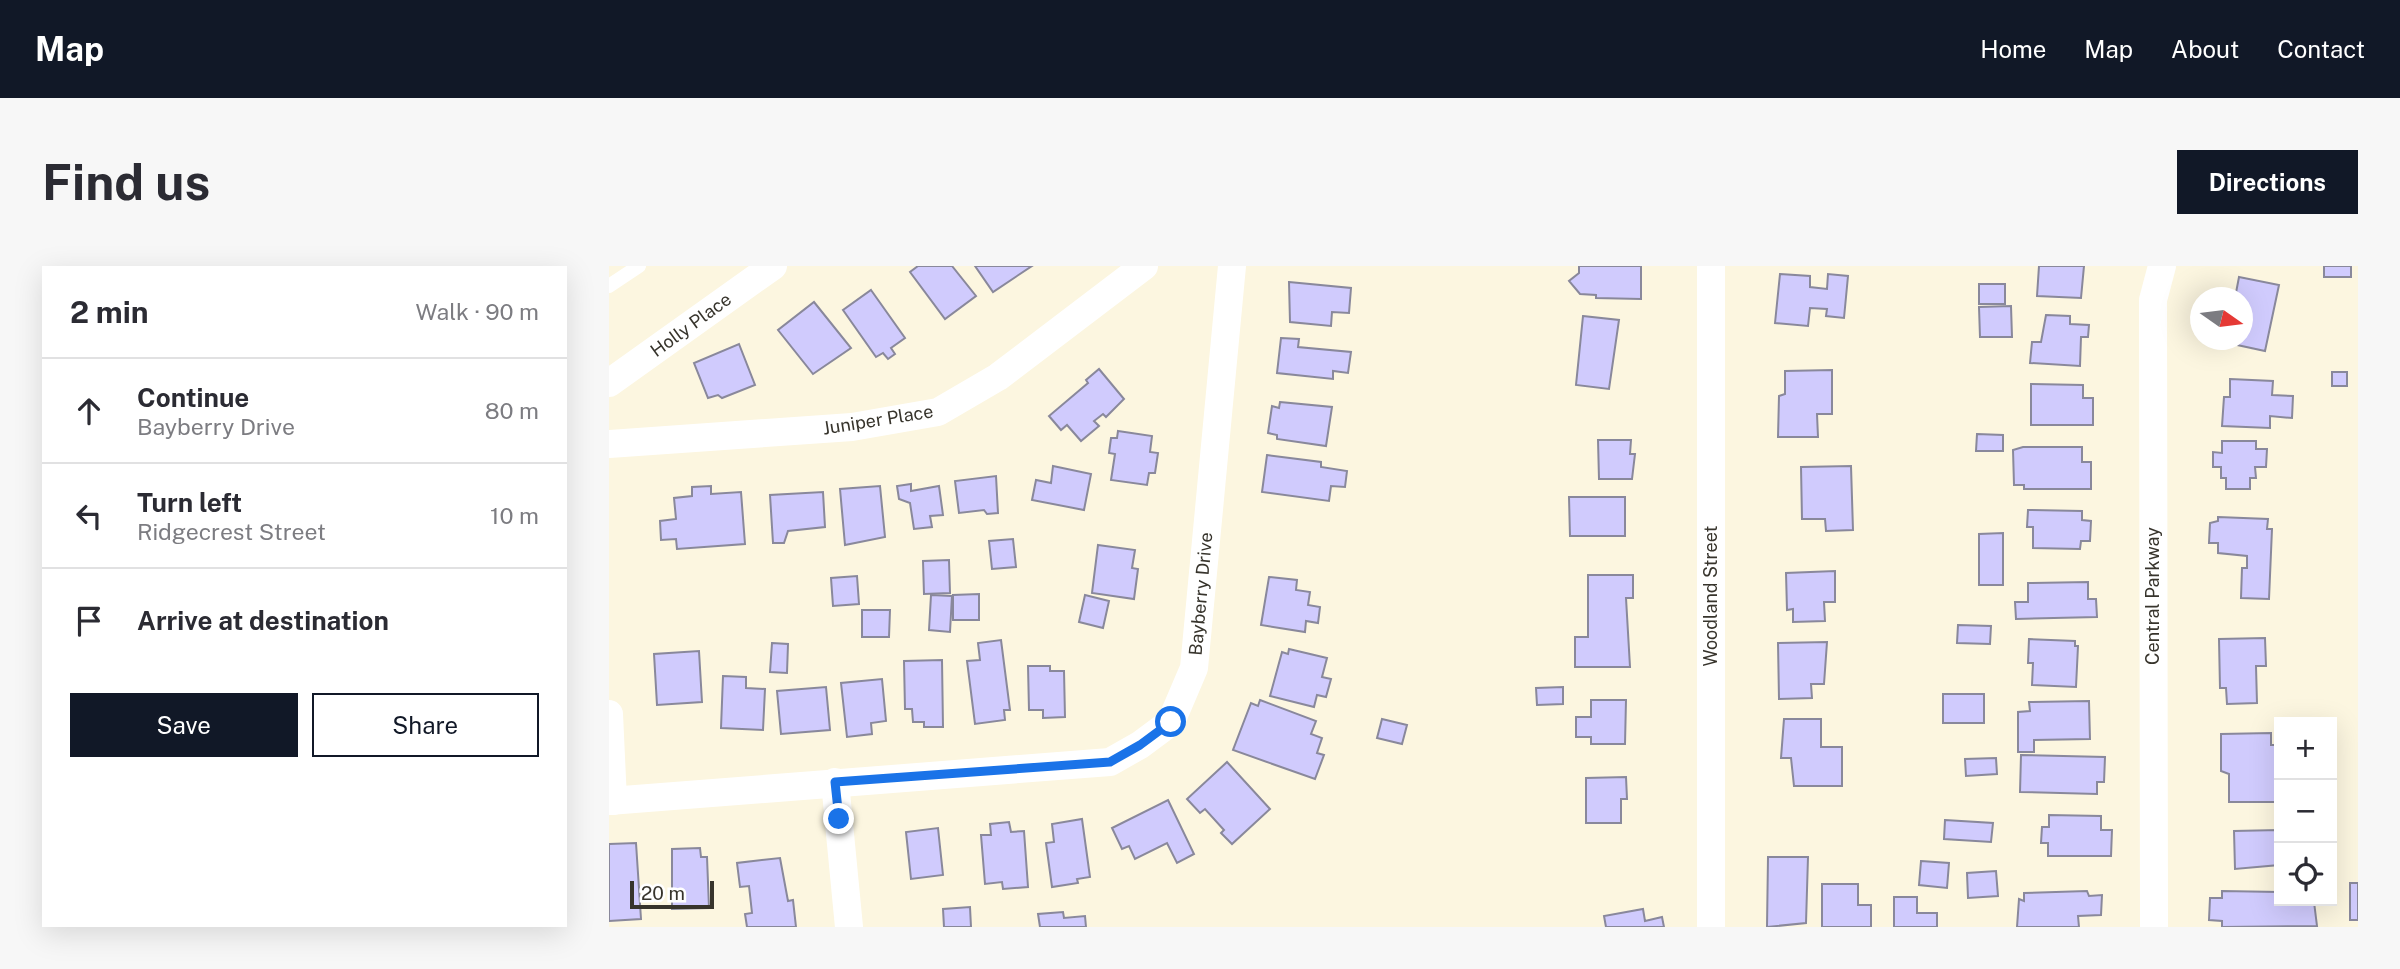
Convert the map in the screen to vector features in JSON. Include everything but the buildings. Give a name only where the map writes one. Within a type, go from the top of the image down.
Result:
[{"type":"street","name":"Holly Place","points":[[609,383],[773,266]]},
{"type":"street","name":"Juniper Place","points":[[609,444],[852,427],[938,412],[998,377],[1144,266]]},
{"type":"street","name":"Bayberry Drive","points":[[611,801],[1110,762],[1140,745],[1171,722],[1194,668],[1232,266]]},
{"type":"street","name":"Woodland Street","points":[[1711,266],[1711,927]]},
{"type":"street","name":"Central Parkway","points":[[2154,927],[2153,300],[2162,266]]},
{"type":"street","points":[[609,714],[611,801]]},
{"type":"street","points":[[835,782],[849,927]]},
{"type":"lane","points":[[609,286],[639,266]]},
{"type":"route","points":[[839,819],[835,782],[1110,762],[1140,745],[1171,722]]}]
